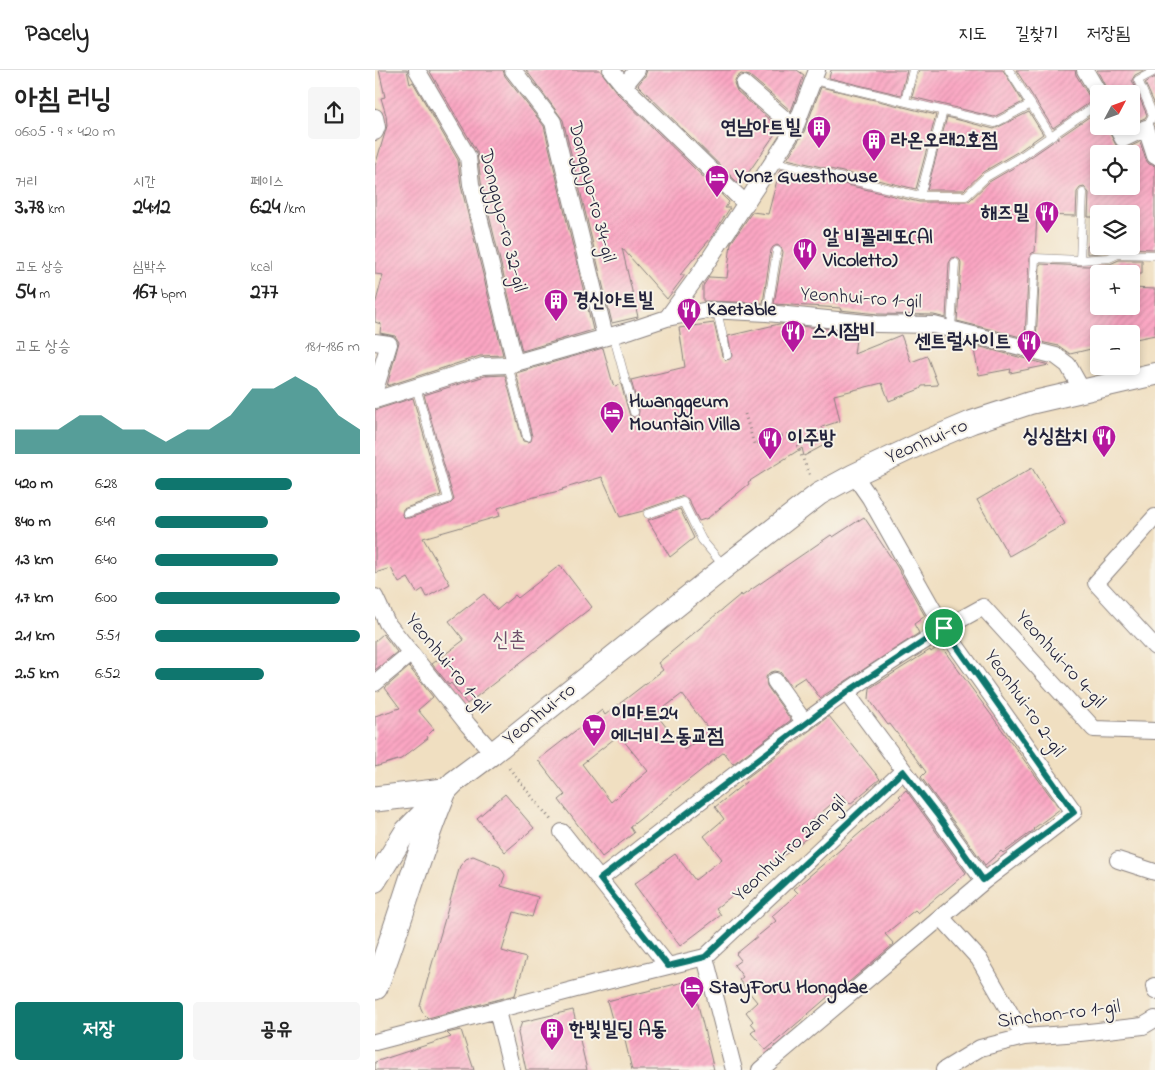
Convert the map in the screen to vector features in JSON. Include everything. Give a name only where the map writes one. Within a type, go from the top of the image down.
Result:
[{"type":"main road","name":"Yeonhui-ro","points":[[375,881],[406,831],[444,791],[501,761],[725,567],[819,494],[854,474],[972,422],[1030,403],[1155,374]]},
{"type":"main road","points":[[375,799],[444,791]]},
{"type":"main road","points":[[375,988],[391,948],[431,820],[444,791]]},
{"type":"street","name":"Donggyo-ro 32-gil","points":[[417,70],[468,157],[471,184],[511,364]]},
{"type":"street","name":"Donggyo-ro 34-gil","points":[[513,70],[553,122],[609,335]]},
{"type":"street","points":[[611,70],[624,86],[746,204]]},
{"type":"street","points":[[624,86],[637,70]]},
{"type":"street","points":[[1085,70],[1094,85]]},
{"type":"street","points":[[667,318],[702,270],[795,128],[815,75]]},
{"type":"street","points":[[744,84],[795,128]]},
{"type":"street","points":[[375,118],[377,127],[375,132]]},
{"type":"street","points":[[1140,131],[1146,128],[1155,156]]},
{"type":"street","points":[[1121,135],[1123,139],[1131,135]]},
{"type":"street","name":"Yeonhui-ro 1-gil","points":[[375,400],[483,366],[511,364],[667,318],[708,310],[767,313],[877,324],[934,325],[1056,356],[1068,365],[1082,390]]},
{"type":"street","points":[[375,342],[389,344],[375,390]]},
{"type":"street","name":"Yeonhui-ro 2-gil","points":[[760,1070],[983,880],[1074,812],[944,628],[870,498],[854,474]]},
{"type":"street","points":[[1155,518],[1096,583],[1155,647]]},
{"type":"street","name":"Yeonhui-ro 1-gil","points":[[375,597],[387,623],[468,725],[501,761]]},
{"type":"street","name":"Yeonhui-ro 4-gil","points":[[944,628],[983,608],[1094,729],[1155,731]]},
{"type":"street","points":[[600,879],[847,692],[944,628]]},
{"type":"street","points":[[375,682],[411,653]]},
{"type":"street","points":[[775,682],[805,723]]},
{"type":"street","points":[[847,692],[983,880]]},
{"type":"street","name":"Yeonhui-ro 2an-gil","points":[[497,1010],[705,957],[903,771]]},
{"type":"street","points":[[562,832],[668,966]]},
{"type":"street","points":[[1118,860],[1155,872]]},
{"type":"street","points":[[941,917],[979,959],[1024,1037]]},
{"type":"street","points":[[705,957],[734,1070]]},
{"type":"street","points":[[375,1042],[497,1010],[512,1070]]},
{"type":"street","name":"Sinchon-ro 1-gil","points":[[944,1070],[980,1048],[1024,1037],[1143,1026],[1155,1019]]},
{"type":"lane","points":[[905,102],[913,70]]},
{"type":"lane","points":[[1009,70],[1051,136]]},
{"type":"lane","points":[[1146,128],[1153,115],[1138,80],[1155,71]]},
{"type":"lane","points":[[815,75],[905,102],[995,123],[1031,104]]},
{"type":"lane","points":[[774,162],[920,196],[966,196],[986,176],[1022,156],[1090,110]]},
{"type":"lane","points":[[920,196],[943,111]]},
{"type":"lane","points":[[1080,260],[1083,194]]},
{"type":"lane","name":"Yeonhui-ro 1-gil","points":[[767,313],[777,251]]},
{"type":"lane","points":[[1030,350],[1035,258],[1080,260],[1109,258],[1118,254],[1155,255]]},
{"type":"lane","points":[[951,330],[955,262]]},
{"type":"lane","points":[[717,310],[727,355]]},
{"type":"lane","points":[[609,335],[634,412]]},
{"type":"lane","points":[[511,364],[527,437]]},
{"type":"lane","points":[[407,513],[448,499],[416,387]]},
{"type":"lane","points":[[648,514],[683,502],[702,540],[725,567]]},
{"type":"path","points":[[745,414],[754,444],[792,433],[803,463],[819,494]]},
{"type":"path","name":"Yeonhui-ro","points":[[501,761],[562,832]]},
{"type":"building","points":[[379,70],[407,70],[410,84],[413,82],[458,160],[461,186],[503,355],[480,356],[387,386],[399,342],[395,336],[380,333],[381,324],[375,322],[375,305],[383,275],[375,274],[375,166],[387,126],[381,98],[385,97]]},
{"type":"building","points":[[429,70],[503,70],[505,76],[544,126],[593,330],[522,351],[481,182],[477,152]]},
{"type":"building","points":[[526,70],[600,70],[617,93],[729,202],[725,208],[730,208],[710,239],[680,275],[685,275],[667,299],[622,248],[638,317],[612,323],[563,120]]},
{"type":"building","points":[[647,70],[797,70],[804,75],[791,111],[750,76],[741,74],[736,78],[734,83],[737,91],[779,128],[740,185],[638,85]]},
{"type":"building","points":[[831,70],[907,70],[901,95],[829,78]]},
{"type":"building","points":[[919,70],[1003,70],[1023,102],[994,117],[912,97]]},
{"type":"building","points":[[1016,70],[1075,70],[1090,98],[1090,102],[1053,128]]},
{"type":"building","points":[[1097,70],[1145,70],[1135,75],[1132,80],[1134,85],[1104,85]]},
{"type":"building","points":[[1155,77],[1155,105],[1145,83]]},
{"type":"building","points":[[821,87],[936,115],[916,189],[787,159],[804,132]]},
{"type":"building","points":[[1140,99],[1147,115],[1140,120]]},
{"type":"building","points":[[1029,112],[1043,134],[1019,151],[983,172],[964,190],[927,190],[947,117],[994,129]]},
{"type":"building","points":[[1090,116],[1090,135],[1111,135],[1116,145],[1090,145],[1090,195],[1140,195],[1140,145],[1134,145],[1140,142],[1146,160],[1149,164],[1155,166],[1155,249],[1140,249],[1140,205],[1090,205],[1090,217],[1088,217],[1089,193],[1084,187],[1080,188],[1077,192],[1076,216],[1037,215],[1035,252],[1029,258],[1025,338],[957,321],[961,263],[956,257],[952,258],[949,263],[946,318],[934,315],[878,314],[840,310],[841,308],[774,304],[783,252],[781,247],[777,245],[771,250],[763,303],[703,301],[703,286],[709,277],[727,278],[731,243],[752,212],[768,214],[780,169],[919,202],[966,202],[989,182],[1025,161]]},
{"type":"building","points":[[1087,246],[1090,246],[1090,254],[1087,254]]},
{"type":"building","points":[[1119,260],[1142,260],[1142,274],[1140,274],[1140,265],[1098,265],[1110,264]]},
{"type":"building","points":[[1040,264],[1090,266],[1090,315],[1140,315],[1140,288],[1155,289],[1155,335],[1140,338],[1140,325],[1090,325],[1090,349],[1070,354],[1059,346],[1036,341]]},
{"type":"building","points":[[714,323],[722,356],[726,360],[732,356],[728,336],[779,324],[857,332],[854,354],[901,335],[911,362],[927,356],[938,385],[922,386],[920,389],[889,401],[882,383],[834,395],[840,421],[822,427],[828,443],[804,456],[802,448],[748,482],[749,484],[708,518],[699,521],[688,499],[683,496],[643,511],[620,517],[602,477],[498,508],[500,516],[423,538],[450,584],[427,597],[423,589],[417,593],[408,578],[399,583],[391,568],[375,573],[375,410],[413,398],[441,495],[403,509],[402,515],[405,518],[409,518],[450,504],[454,500],[424,395],[485,376],[505,375],[523,441],[528,442],[531,441],[532,436],[516,373],[603,348],[613,384],[615,386],[621,384],[630,416],[635,418],[638,416],[639,411],[631,380],[685,367],[679,328]]},
{"type":"building","points":[[973,345],[1049,365],[1010,373],[1011,369],[979,375]]},
{"type":"building","points":[[1032,468],[1065,524],[1009,556],[977,500]]},
{"type":"building","points":[[680,509],[694,538],[670,557],[648,520]]},
{"type":"building","points":[[864,517],[896,565],[925,616],[914,624],[919,633],[820,698],[805,677],[791,686],[780,672],[769,673],[766,677],[767,686],[791,720],[733,764],[724,752],[630,827],[634,833],[602,857],[559,800],[565,795],[538,760],[602,710],[605,715],[663,670],[658,663],[741,594],[742,596],[831,535],[833,537]],"holes":[[[682,694],[710,731],[684,750],[656,714]],[[619,735],[648,771],[611,802],[582,764]]]},
{"type":"building","points":[[560,565],[592,607],[467,704],[451,683],[449,685],[432,664],[464,640],[449,621],[484,594],[497,610],[515,595],[518,598]]},
{"type":"building","points":[[383,634],[397,652],[375,670],[375,641]]},
{"type":"building","points":[[940,645],[1060,809],[1003,853],[1001,851],[985,865],[921,777],[926,772],[869,699],[870,688]]},
{"type":"building","points":[[409,667],[433,697],[418,710],[434,729],[427,736],[428,738],[401,759],[375,767],[375,716],[400,708],[385,688]]},
{"type":"building","points":[[829,716],[880,779],[850,804],[842,795],[802,829],[808,837],[716,908],[721,915],[680,946],[634,884],[675,854],[695,880],[722,859],[704,836],[724,819],[715,807],[746,782],[745,779]]},
{"type":"building","points":[[906,790],[966,873],[918,913],[915,910],[885,934],[894,944],[766,1050],[751,1033],[756,1029],[746,1012],[757,1002],[739,980],[743,977],[734,965],[741,960],[736,954],[776,921],[772,916],[798,893],[794,889],[901,798],[899,796]]},
{"type":"building","points":[[505,794],[534,828],[505,852],[477,818]]},
{"type":"building","points":[[473,856],[500,867],[505,875],[501,886],[538,897],[532,917],[514,912],[502,951],[526,958],[515,995],[428,1018],[420,1006],[460,866],[466,859]]},
{"type":"building","points":[[692,980],[714,1070],[632,1070],[622,1028],[615,1030],[607,1001]]},
{"type":"building","name":"한빛빌딩 A동","points":[[573,1010],[587,1070],[526,1070],[518,1033],[522,1022]]},
{"type":"building","points":[[461,1030],[474,1070],[375,1070],[375,1062],[451,1037],[447,1033]]},
{"type":"place","name":"연남아트빌","points":[[819,149]]},
{"type":"place","name":"라온오래2호점","points":[[874,162]]},
{"type":"place","name":"Yonz Guesthouse","points":[[717,198]]},
{"type":"place","name":"해즈밀","points":[[1047,234]]},
{"type":"place","name":"알 비꼴레또(Al Vicoletto)","points":[[805,271]]},
{"type":"place","name":"경신아트빌","points":[[556,322]]},
{"type":"place","name":"Kaetable","points":[[689,331]]},
{"type":"place","name":"스시잠비","points":[[793,353]]},
{"type":"place","name":"센트럴사이트","points":[[1029,363]]},
{"type":"place","name":"Hwanggeum Mountain Villa","points":[[612,434]]},
{"type":"place","name":"싱싱참치","points":[[1104,458]]},
{"type":"place","name":"이주방","points":[[770,460]]},
{"type":"place","name":"이마트24 에너비스동교점","points":[[594,747]]},
{"type":"place","name":"StayForU Hongdae","points":[[692,1009]]},
{"type":"place","name":"한빛빌딩 A동","points":[[552,1051]]},
{"type":"district","name":"신촌","points":[[509,641]]},
{"type":"route","points":[[944,628],[1074,812],[983,880],[938,816],[903,771],[705,957],[668,966],[600,879],[847,692],[944,628]]}]
